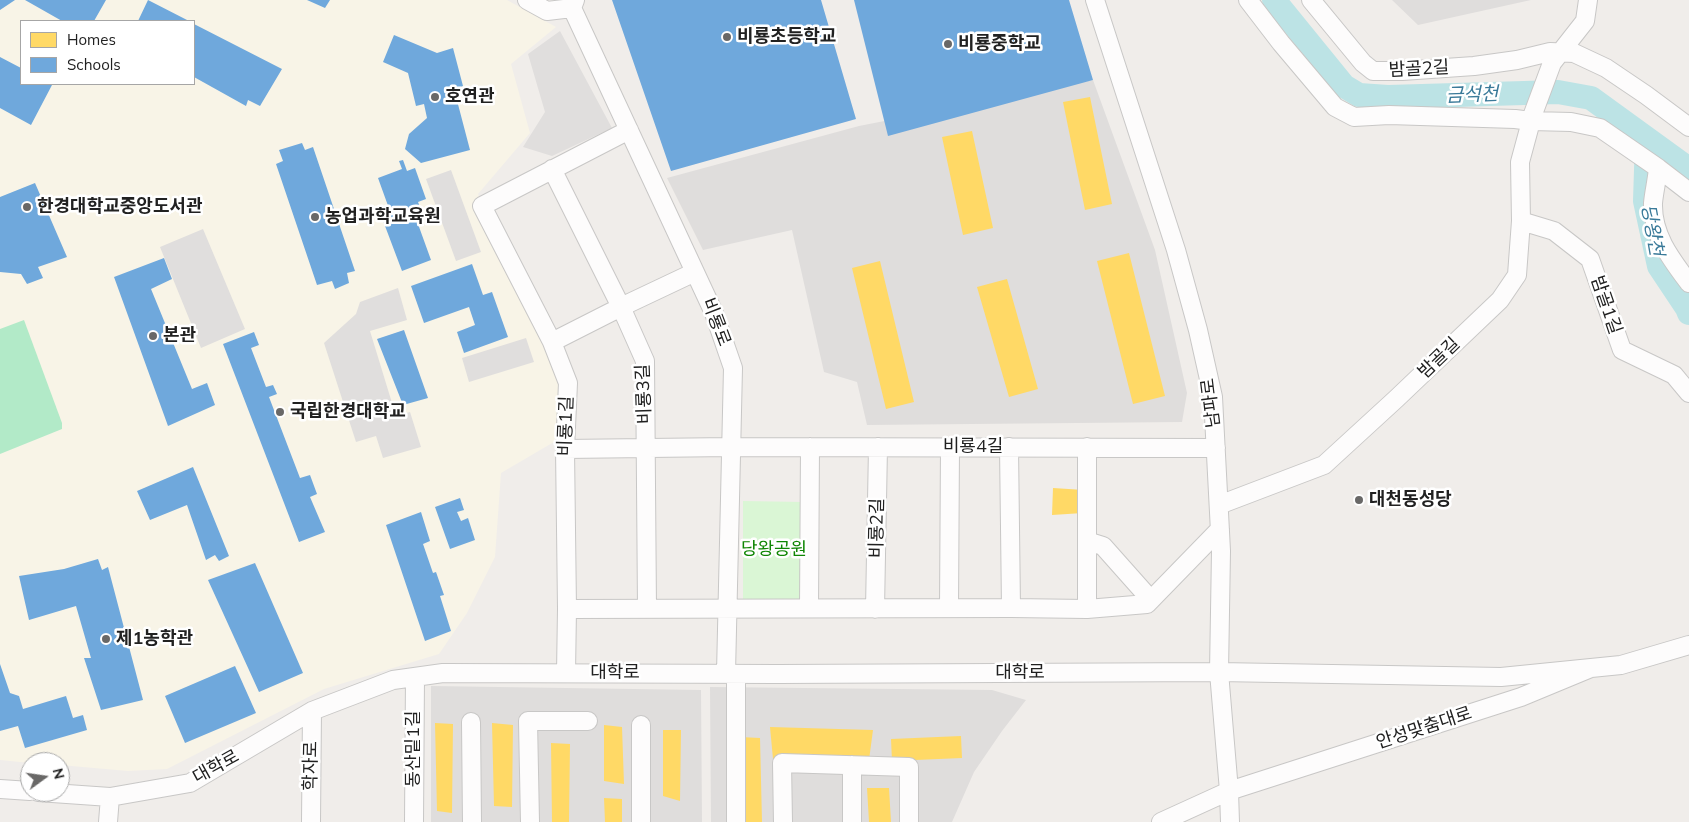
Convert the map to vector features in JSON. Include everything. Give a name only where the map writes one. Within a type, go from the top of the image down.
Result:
[{"type":"street","points":[[527,0],[548,11],[573,4]]},
{"type":"street","name":"남파로","points":[[1095,0],[1176,250],[1198,330],[1213,396],[1221,552],[1219,672],[1230,822]]},
{"type":"street","points":[[1248,0],[1281,43],[1335,107],[1354,117],[1389,115],[1532,118],[1571,122],[1600,128],[1689,192]]},
{"type":"street","name":"밤골2길","points":[[1311,0],[1363,63],[1373,71],[1474,66],[1517,60],[1550,52],[1555,57]]},
{"type":"street","name":"밤골길","points":[[1219,505],[1324,465],[1500,300],[1517,275],[1521,221],[1520,162],[1532,118],[1555,57],[1585,21],[1588,0]]},
{"type":"street","name":"비룡로","points":[[573,4],[714,313],[733,368],[728,608],[736,822]]},
{"type":"street","points":[[1555,57],[1574,53],[1606,68],[1689,127]]},
{"type":"street","name":"비룡1길","points":[[566,673],[565,449],[568,383],[552,342],[482,206],[629,130]]},
{"type":"street","points":[[1651,163],[1653,204],[1657,229],[1667,254],[1689,283]]},
{"type":"street","name":"비룡3길","points":[[552,169],[621,307],[645,361],[647,609]]},
{"type":"street","name":"밤골1길","points":[[1521,221],[1554,231],[1590,259],[1622,350],[1674,375],[1689,393]]},
{"type":"street","points":[[552,342],[695,272]]},
{"type":"street","name":"비룡4길","points":[[565,449],[732,447],[1216,448]]},
{"type":"street","points":[[809,608],[810,447]]},
{"type":"street","name":"비룡2길","points":[[875,609],[878,447]]},
{"type":"street","points":[[948,608],[950,447]]},
{"type":"street","points":[[1009,447],[1010,608]]},
{"type":"street","points":[[1087,447],[1087,609]]},
{"type":"street","points":[[567,609],[1087,609],[1147,604],[1220,529]]},
{"type":"street","points":[[1087,541],[1103,546],[1151,600]]},
{"type":"street","name":"안성맞춤대로","points":[[1161,822],[1229,791],[1520,697],[1591,668],[1622,665],[1689,645]]},
{"type":"street","name":"대학로","points":[[70,795],[110,798],[190,783],[312,711],[393,680],[443,673],[1219,672],[1501,677],[1591,668]]},
{"type":"street","name":"동산밑1길","points":[[414,822],[415,677]]},
{"type":"street","name":"학자로","points":[[310,822],[312,711]]},
{"type":"street","points":[[530,822],[528,721],[588,721]]},
{"type":"street","points":[[471,722],[472,822]]},
{"type":"street","points":[[640,726],[641,822]]},
{"type":"street","points":[[782,822],[782,762],[909,767],[909,822]]},
{"type":"street","points":[[852,765],[852,822]]},
{"type":"street","points":[[0,789],[20,790]]},
{"type":"street","points":[[108,822],[110,798]]},
{"type":"shaded area","name":"국립한경대학교","points":[[0,0],[507,0],[556,27],[511,64],[530,133],[478,194],[563,384],[559,439],[501,473],[495,557],[467,613],[439,654],[324,689],[167,769],[128,771],[70,766],[70,752],[20,752],[20,762],[0,760]]},
{"type":"shaded area","points":[[1392,0],[1531,0],[1418,25]]},
{"type":"shaded area","points":[[560,31],[612,128],[552,156],[523,147],[545,112],[528,54]]},
{"type":"shaded area","points":[[1093,80],[1155,250],[1187,393],[1182,422],[867,425],[857,382],[824,372],[792,230],[703,250],[667,178],[859,126]]},
{"type":"shaded area","points":[[451,170],[481,252],[456,261],[426,179]]},
{"type":"shaded area","points":[[203,229],[245,329],[201,348],[160,247]]},
{"type":"shaded area","points":[[398,288],[407,320],[370,331],[396,416],[410,412],[421,447],[383,458],[376,436],[356,442],[324,343],[356,314],[360,302]]},
{"type":"shaded area","points":[[526,338],[534,362],[469,382],[462,358]]},
{"type":"shaded area","points":[[431,686],[701,690],[702,822],[431,822]]},
{"type":"shaded area","points":[[710,687],[992,690],[1026,700],[974,772],[952,822],[711,822]]},
{"type":"green space","points":[[24,320],[62,423],[62,429],[0,454],[0,329]]},
{"type":"green space","name":"당왕공원","points":[[743,501],[804,502],[805,599],[743,601]]},
{"type":"building: Homes","points":[[1090,97],[1112,204],[1085,210],[1063,102]]},
{"type":"building: Homes","points":[[972,131],[993,228],[963,235],[942,137]]},
{"type":"building: Homes","points":[[1129,253],[1165,396],[1133,404],[1097,261]]},
{"type":"building: Homes","points":[[880,261],[914,402],[886,409],[852,268]]},
{"type":"building: Homes","points":[[1007,279],[1038,389],[1009,397],[977,287]]},
{"type":"building: Homes","points":[[1053,488],[1084,490],[1083,513],[1052,515]]},
{"type":"building: Homes","points":[[435,723],[453,724],[452,813],[437,811]]},
{"type":"building: Homes","points":[[492,723],[513,725],[512,807],[494,806]]},
{"type":"building: Homes","points":[[604,725],[622,727],[624,784],[604,781]]},
{"type":"building: Homes","points":[[770,727],[873,730],[869,760],[773,759]]},
{"type":"building: Homes","points":[[663,730],[681,730],[680,801],[663,796]]},
{"type":"building: Homes","points":[[961,736],[962,758],[892,761],[891,739]]},
{"type":"building: Homes","points":[[740,737],[760,738],[762,822],[741,822]]},
{"type":"building: Homes","points":[[551,743],[570,744],[569,822],[552,822]]},
{"type":"building: Homes","points":[[867,788],[889,788],[891,822],[869,822]]},
{"type":"building: Homes","points":[[604,798],[622,799],[622,822],[605,822]]},
{"type":"building: Schools","points":[[0,0],[15,0],[0,10]]},
{"type":"building: Schools","points":[[25,0],[106,0],[95,20],[60,20]]},
{"type":"building: Schools","points":[[148,0],[187,20],[138,20]]},
{"type":"building: Schools","points":[[307,0],[330,0],[325,8]]},
{"type":"building: Schools","name":"비룡초등학교","points":[[612,0],[821,0],[856,119],[671,171]]},
{"type":"building: Schools","name":"비룡중학교","points":[[854,0],[1069,0],[1093,80],[888,136]]},
{"type":"building: Schools","points":[[195,25],[282,69],[260,106],[248,100],[246,106],[195,78]]},
{"type":"building: Schools","name":"호연관","points":[[394,35],[437,53],[453,48],[463,86],[454,89],[470,150],[421,163],[405,149],[409,134],[427,118],[424,104],[416,106],[408,73],[383,62]]},
{"type":"building: Schools","points":[[0,57],[20,67],[20,85],[52,85],[31,125],[0,108]]},
{"type":"building: Schools","name":"농업과학교육원","points":[[302,143],[305,150],[313,147],[355,271],[347,273],[349,283],[335,289],[332,281],[317,285],[276,164],[283,161],[279,150]]},
{"type":"building: Schools","points":[[403,160],[407,171],[415,168],[426,199],[418,202],[424,217],[418,224],[431,260],[402,271],[382,218],[391,214],[378,178],[402,169],[399,161]]},
{"type":"building: Schools","points":[[35,183],[67,257],[38,267],[43,278],[27,284],[21,274],[0,272],[0,197]]},
{"type":"building: Schools","name":"본관","points":[[164,258],[172,279],[151,289],[192,389],[207,383],[215,405],[168,426],[114,277]]},
{"type":"building: Schools","points":[[472,264],[483,295],[492,292],[508,337],[464,353],[457,332],[475,325],[469,307],[424,323],[411,286]]},
{"type":"building: Schools","points":[[404,330],[428,398],[403,405],[377,339]]},
{"type":"building: Schools","points":[[254,332],[259,345],[251,348],[266,387],[273,385],[277,394],[269,397],[300,478],[310,475],[317,494],[310,497],[325,532],[299,542],[223,344]]},
{"type":"building: Schools","points":[[193,467],[229,556],[219,561],[215,555],[206,560],[187,505],[150,520],[137,491]]},
{"type":"building: Schools","points":[[460,498],[464,510],[457,512],[461,521],[468,518],[475,540],[450,549],[435,507]]},
{"type":"building: Schools","points":[[421,512],[430,541],[423,544],[433,573],[436,572],[444,595],[440,596],[451,631],[425,641],[386,525]]},
{"type":"building: Schools","name":"제1농학관","points":[[98,559],[102,570],[108,567],[143,700],[101,710],[84,658],[91,658],[76,606],[29,620],[19,576],[64,569]]},
{"type":"building: Schools","points":[[255,563],[303,673],[259,692],[208,580]]},
{"type":"building: Schools","points":[[0,664],[10,693],[19,696],[23,709],[66,696],[73,718],[83,715],[87,730],[25,748],[18,726],[0,731]]},
{"type":"building: Schools","points":[[235,666],[256,713],[185,743],[165,696]]},
{"type":"waterway","name":"금석천","points":[[1274,0],[1344,86],[1359,95],[1388,97],[1558,92],[1591,98],[1689,169]]},
{"type":"waterway","name":"당왕천","points":[[1647,139],[1645,201],[1659,266],[1689,313]]},
{"type":"place","name":"비룡초등학교","points":[[727,37]]},
{"type":"place","name":"비룡중학교","points":[[948,44]]},
{"type":"place","name":"호연관","points":[[435,97]]},
{"type":"place","name":"한경대학교중앙도서관","points":[[27,207]]},
{"type":"place","name":"농업과학교육원","points":[[315,217]]},
{"type":"place","name":"본관","points":[[153,336]]},
{"type":"place","name":"국립한경대학교","points":[[280,412]]},
{"type":"place","name":"대천동성당","points":[[1359,500]]},
{"type":"place","name":"제1농학관","points":[[106,639]]}]
